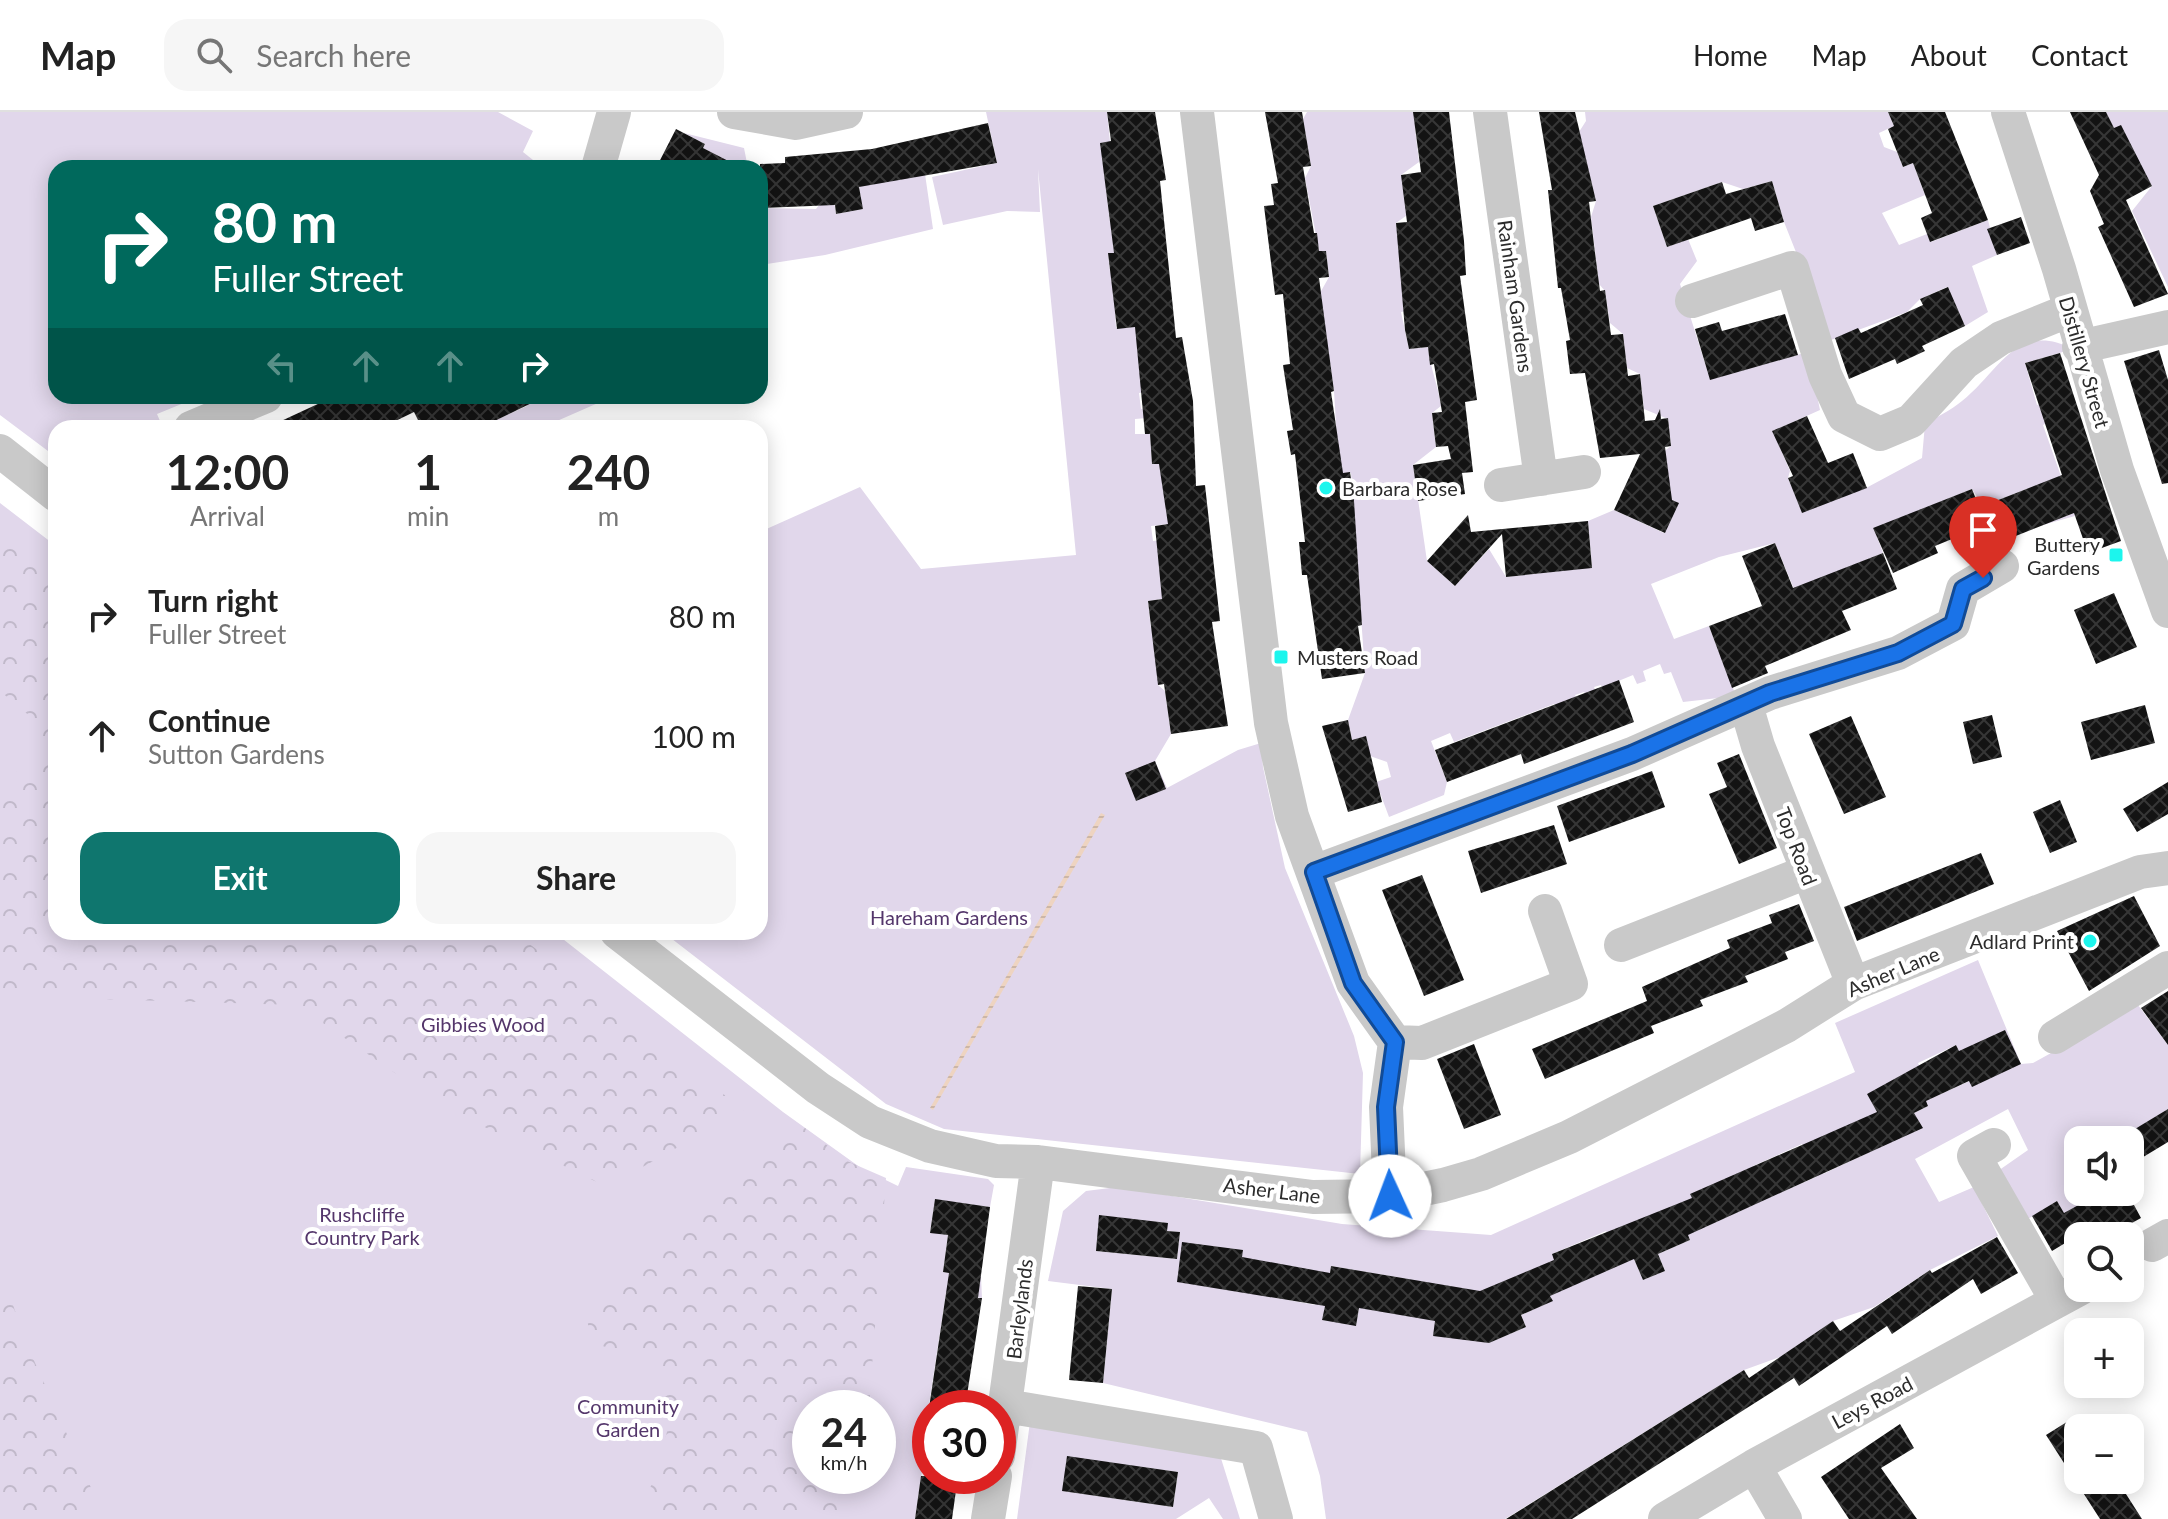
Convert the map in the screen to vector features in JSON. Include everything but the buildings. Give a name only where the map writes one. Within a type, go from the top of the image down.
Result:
[{"type":"street","points":[[600,160],[614,112]]},
{"type":"street","points":[[734,112],[796,123],[846,112]]},
{"type":"street","points":[[1197,112],[1271,723],[1292,816],[1353,983],[1395,1042],[1386,1107],[1390,1196]]},
{"type":"street","name":"Rainham Gardens","points":[[1490,112],[1541,479]]},
{"type":"street","name":"Distillery Street","points":[[2008,112],[2117,470],[2168,611]]},
{"type":"street","points":[[1692,301],[1792,268],[1825,375],[1844,416],[1880,434],[1911,421],[1964,363],[2001,338],[2070,310]]},
{"type":"street","points":[[2079,347],[2168,327]]},
{"type":"street","points":[[237,419],[256,404]]},
{"type":"street","points":[[0,451],[48,489]]},
{"type":"street","points":[[1501,485],[1584,472]]},
{"type":"street","points":[[1314,872],[1632,754],[1770,693],[1898,653],[1953,624],[1963,589],[2002,566]]},
{"type":"street","name":"Top Road","points":[[1746,705],[1807,872],[1853,984]]},
{"type":"street","name":"Asher Lane","points":[[627,940],[818,1088],[870,1122],[956,1152],[996,1161],[1038,1162],[1313,1197],[1390,1196],[1481,1174],[1569,1137],[1786,1026],[1853,984],[2140,872],[2168,868]]},
{"type":"street","points":[[1621,945],[1807,872]]},
{"type":"street","points":[[1395,1042],[1422,1043],[1571,984],[1545,911]]},
{"type":"street","points":[[2055,1037],[2168,968]]},
{"type":"street","points":[[1974,1156],[2064,1287]]},
{"type":"street","name":"Barleylands","points":[[1008,1390],[1038,1162]]},
{"type":"street","name":"Leys Road","points":[[1665,1519],[1754,1466],[2064,1297]]},
{"type":"street","points":[[1016,1408],[1256,1448],[1276,1519]]},
{"type":"street","points":[[1754,1466],[1785,1519]]},
{"type":"street","points":[[988,1519],[992,1494]]},
{"type":"green space","points":[[0,112],[498,112],[533,131],[523,152],[533,160],[48,160],[48,404],[181,404],[157,414],[160,420],[48,420],[48,451],[0,415]]},
{"type":"green space","name":"Hareham Gardens","points":[[986,112],[1107,112],[1110,142],[1101,143],[1110,222],[1133,251],[1108,254],[1110,271],[1136,309],[1115,311],[1116,328],[1135,327],[1157,390],[1139,393],[1141,409],[1159,406],[1159,417],[1135,419],[1135,434],[1150,434],[1152,464],[1160,464],[1169,524],[1151,526],[1153,541],[1171,539],[1162,599],[1148,601],[1151,629],[1159,636],[1158,685],[1165,691],[1171,734],[1155,761],[1167,788],[1238,750],[1261,743],[1263,767],[1285,868],[1354,1036],[1363,1073],[1360,1174],[944,1129],[886,1104],[673,940],[768,940],[768,528],[860,487],[921,569],[1076,555],[1038,169],[1040,212],[1007,211],[943,225],[932,177],[997,163]]},
{"type":"green space","points":[[1307,112],[1418,112],[1420,120],[1415,128],[1419,162],[1401,175],[1420,206],[1396,223],[1407,311],[1401,312],[1409,349],[1428,347],[1441,406],[1432,413],[1436,447],[1413,465],[1427,561],[1455,586],[1489,549],[1506,577],[1592,567],[1588,521],[1614,510],[1664,533],[1678,503],[1628,479],[1671,446],[1668,419],[1644,409],[1640,374],[1627,368],[1623,334],[1610,323],[1605,291],[1599,284],[1591,217],[1596,201],[1579,132],[1586,121],[1585,112],[1888,112],[1894,126],[1879,133],[1884,147],[1897,152],[1903,167],[1913,163],[1925,195],[1882,213],[1899,245],[1927,234],[1931,242],[1988,220],[1997,255],[1972,266],[1988,312],[1965,326],[1947,287],[1920,299],[1907,312],[1831,340],[1784,222],[1772,181],[1743,189],[1722,182],[1653,206],[1667,247],[1688,239],[1697,261],[1680,284],[1710,379],[1808,352],[1820,410],[1773,431],[1790,471],[1788,478],[1802,512],[1866,488],[1922,458],[1925,424],[1962,401],[1998,364],[2023,345],[2037,341],[2053,342],[2073,349],[2025,363],[2037,405],[2058,400],[2062,414],[2043,425],[2075,516],[2043,525],[2029,488],[1983,506],[1972,489],[1874,529],[1883,553],[1794,589],[1775,543],[1719,557],[1651,584],[1674,639],[1709,626],[1736,696],[1683,702],[1671,672],[1664,674],[1660,664],[1643,671],[1646,681],[1637,684],[1633,675],[1616,682],[1606,696],[1601,685],[1594,687],[1599,700],[1590,704],[1584,692],[1575,695],[1579,706],[1554,704],[1454,742],[1450,733],[1431,741],[1447,782],[1444,795],[1389,817],[1376,782],[1391,777],[1387,762],[1370,756],[1366,737],[1352,740],[1348,720],[1365,673],[1351,473],[1339,474],[1334,391],[1320,293],[1329,277],[1326,251],[1319,251],[1305,178],[1311,166],[1303,119]]},
{"type":"green space","points":[[2106,112],[2168,112],[2168,287],[2132,211],[2152,186],[2119,139]]},
{"type":"green space","points":[[684,133],[744,148],[746,160],[711,160],[714,154],[703,148],[705,144]]},
{"type":"green space","points":[[925,174],[933,229],[825,255],[768,264],[768,208],[816,209],[826,196],[833,195],[836,214],[862,209],[859,185]]},
{"type":"green space","points":[[479,404],[490,404],[498,419],[526,404],[596,404],[559,420],[465,420]]},
{"type":"green space","name":"Rushcliffe Country Park","points":[[0,503],[48,540],[48,940],[564,940],[783,1112],[861,1168],[898,1186],[906,1167],[988,1179],[994,1185],[990,1207],[935,1200],[930,1232],[948,1235],[943,1272],[981,1277],[982,1298],[946,1293],[931,1390],[912,1390],[912,1494],[919,1494],[915,1519],[0,1519]]},
{"type":"green space","name":"Gibbies Wood","points":[[0,534],[48,573],[48,940],[524,940],[744,1110],[607,1187],[444,1107],[297,1005],[0,996],[0,778],[33,766],[45,744],[38,723],[0,691]]},
{"type":"green space","points":[[1978,960],[2021,1064],[2033,1063],[2138,1005],[2168,1045],[2168,1109],[2141,1126],[2064,1126],[2064,1206],[2082,1206],[2066,1217],[2057,1201],[2023,1222],[1995,1173],[2028,1150],[2008,1109],[1915,1159],[1939,1202],[1974,1187],[1998,1236],[1930,1270],[1874,1307],[1833,1321],[1780,1357],[1744,1370],[1505,1519],[1326,1519],[1320,1476],[1307,1432],[1103,1383],[1112,1289],[1048,1281],[1063,1211],[1086,1191],[1118,1187],[1342,1224],[1491,1235],[1855,1072],[1835,1023]],"holes":[[[1956,1045],[1972,1080],[1934,1097],[1918,1063]],[[1911,1072],[1928,1106],[1885,1128],[1868,1094]],[[1802,1144],[1816,1177],[1768,1198],[1753,1166]],[[1878,1148],[1823,1174],[1811,1150]],[[1739,1173],[1753,1205],[1705,1227]],[[1678,1213],[1690,1240],[1658,1254],[1665,1271],[1643,1280],[1621,1228]],[[1100,1216],[1167,1223],[1167,1231],[1180,1232],[1177,1259],[1096,1251]],[[1606,1231],[1621,1265],[1552,1254]],[[1331,1266],[1407,1279],[1359,1308],[1356,1325],[1323,1320]],[[1538,1267],[1552,1301],[1521,1315],[1526,1327],[1491,1342],[1480,1317]],[[1321,1272],[1315,1305],[1262,1295]]]},
{"type":"green space","points":[[805,1128],[847,1161],[886,1178],[870,1390],[792,1390],[792,1494],[862,1494],[860,1519],[641,1519],[667,1432],[658,1359],[589,1343],[587,1306]]},
{"type":"green space","points":[[0,1268],[27,1345],[105,1519],[0,1519]]},
{"type":"green space","points":[[1030,1422],[1219,1452],[1240,1519],[1223,1519],[1209,1498],[1176,1519],[1017,1519]],"holes":[[[1067,1457],[1178,1472],[1173,1507],[1063,1491]]]},
{"type":"shaded area","points":[[1101,813],[1105,815],[933,1110],[930,1108]]},
{"type":"place","name":"Barbara Rose","points":[[1326,488]]},
{"type":"place","name":"Buttery Gardens","points":[[2116,555]]},
{"type":"place","name":"Musters Road","points":[[1281,657]]},
{"type":"place","name":"Adlard Print","points":[[2090,941]]},
{"type":"route","points":[[1390,1196],[1386,1107],[1395,1042],[1353,983],[1314,872],[1632,754],[1770,693],[1898,653],[1953,624],[1963,589],[1983,578]]},
{"type":"park label","name":"Community Garden","points":[[628,1418]]}]
